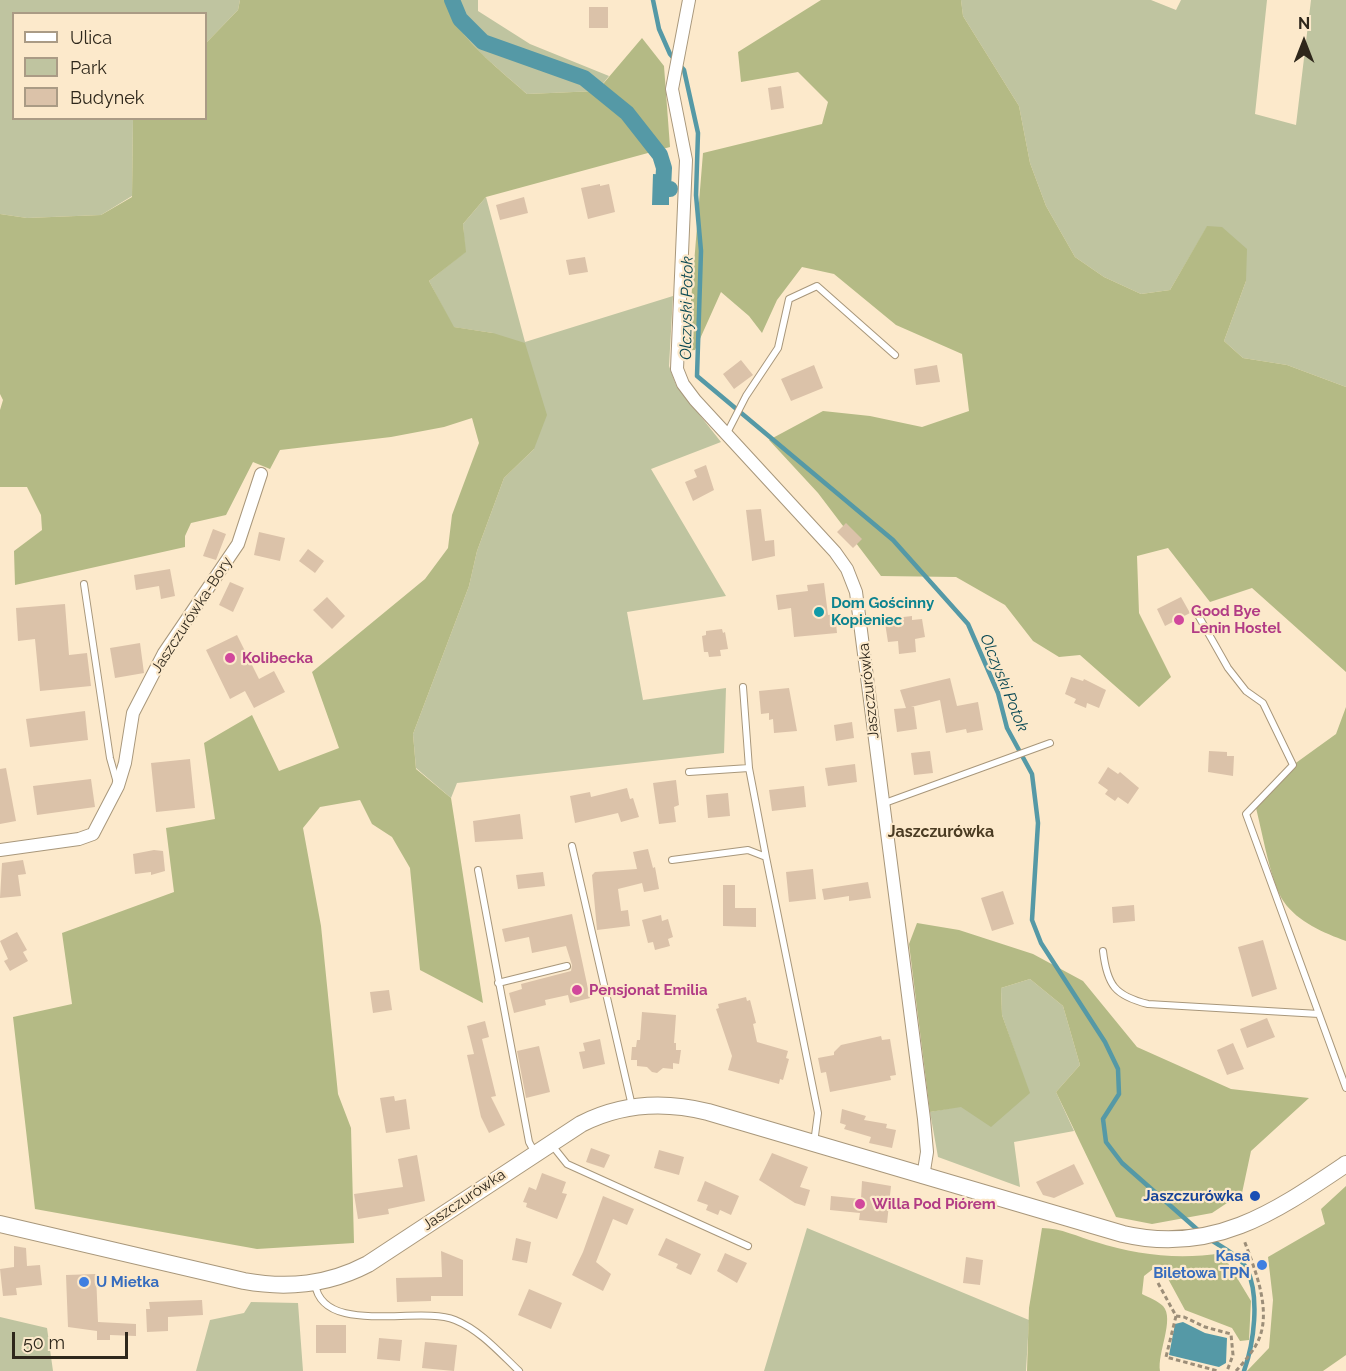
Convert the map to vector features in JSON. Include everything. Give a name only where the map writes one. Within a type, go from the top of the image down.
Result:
[{"type":"street","name":"Jaszczurówka","points":[[689,0],[672,88],[686,160],[675,360],[683,384],[726,435],[826,541],[852,580],[862,627],[882,804],[924,1119],[927,1152],[923,1177]]},
{"type":"street","name":"Jaszczurówka-Bory","points":[[0,850],[79,839],[93,834],[118,786],[126,763],[133,713],[164,653],[238,544],[261,474]]},
{"type":"street","name":"Jaszczurówka","points":[[0,1224],[244,1281],[272,1286],[315,1283],[341,1276],[368,1264],[550,1143],[596,1117],[633,1107],[657,1105],[696,1109],[1123,1234],[1171,1241],[1232,1229],[1289,1201],[1346,1164]]},
{"type":"lane","points":[[726,435],[746,396],[778,348],[789,299],[817,286],[895,355]]},
{"type":"lane","points":[[84,584],[110,758],[118,786]]},
{"type":"lane","points":[[1198,615],[1228,668],[1246,691],[1263,703],[1293,765],[1246,814],[1346,1088]]},
{"type":"lane","points":[[743,687],[749,768],[818,1113],[814,1144]]},
{"type":"lane","points":[[882,804],[1050,743]]},
{"type":"lane","points":[[689,772],[749,768]]},
{"type":"lane","points":[[572,846],[633,1107]]},
{"type":"lane","points":[[672,860],[748,850],[766,857]]},
{"type":"lane","points":[[478,870],[529,1142],[535,1153]]},
{"type":"lane","points":[[1103,951],[1106,977],[1126,998],[1148,1004],[1319,1014]]},
{"type":"lane","points":[[498,984],[567,966]]},
{"type":"lane","points":[[550,1143],[567,1164],[748,1246]]},
{"type":"lane","points":[[315,1283],[318,1296],[334,1310],[350,1315],[367,1317],[419,1314],[454,1319],[488,1342],[519,1371]]},
{"type":"path","points":[[1232,1229],[1260,1285],[1261,1334],[1256,1346],[1236,1371]]},
{"type":"path","points":[[1158,1283],[1176,1316],[1166,1357],[1218,1371]]},
{"type":"path","points":[[1176,1316],[1231,1334],[1233,1355],[1227,1371]]},
{"type":"green space","points":[[0,0],[240,0],[238,10],[207,42],[207,12],[12,12],[12,120],[133,120],[132,196],[101,215],[27,218],[0,214]]},
{"type":"green space","points":[[240,0],[446,0],[457,25],[467,38],[527,94],[597,91],[642,38],[664,66],[670,147],[486,197],[463,224],[466,252],[429,281],[454,327],[493,333],[525,343],[547,415],[534,449],[504,478],[477,551],[469,586],[413,734],[416,769],[451,798],[483,1003],[420,970],[410,868],[392,837],[372,824],[360,800],[320,807],[303,828],[321,926],[338,1094],[351,1128],[354,1243],[257,1249],[35,1209],[13,1017],[72,1004],[62,933],[174,892],[166,828],[215,819],[204,743],[252,715],[279,771],[339,748],[312,672],[425,579],[448,548],[452,515],[479,443],[472,418],[444,427],[391,437],[280,450],[270,469],[253,462],[226,515],[191,523],[185,536],[185,547],[15,585],[14,551],[42,530],[41,515],[27,487],[0,487],[0,410],[3,400],[0,394],[0,214],[27,218],[101,215],[132,197],[133,120],[207,120],[207,42],[238,10]]},
{"type":"green space","points":[[446,0],[478,0],[478,11],[530,44],[609,76],[597,91],[527,94],[467,38],[457,26]]},
{"type":"green space","points":[[821,0],[961,0],[963,16],[1019,106],[1030,163],[1046,206],[1075,257],[1104,277],[1141,294],[1170,290],[1207,226],[1222,227],[1247,249],[1246,281],[1224,341],[1243,358],[1287,365],[1346,387],[1346,672],[1252,588],[1210,602],[1168,548],[1137,556],[1139,613],[1171,677],[1139,707],[1080,655],[1059,657],[1033,641],[1005,605],[956,577],[881,576],[818,493],[769,440],[823,411],[870,416],[922,427],[969,411],[962,354],[896,325],[834,274],[802,267],[777,300],[762,333],[749,316],[721,292],[695,350],[682,351],[690,313],[703,153],[822,124],[828,102],[798,72],[741,82],[738,52]]},
{"type":"green space","points":[[961,0],[1151,0],[1176,10],[1181,0],[1267,0],[1255,114],[1296,125],[1311,0],[1346,0],[1346,387],[1287,365],[1243,358],[1224,341],[1246,281],[1207,227],[1170,290],[1141,294],[1104,277],[1075,257],[1046,206],[1030,163],[1019,106],[963,16]]},
{"type":"green space","points":[[486,197],[525,342],[673,296],[669,366],[676,385],[721,442],[651,469],[726,596],[627,612],[643,700],[726,688],[724,753],[457,783],[451,798],[416,768],[413,734],[469,586],[477,551],[504,478],[534,449],[493,333],[453,327],[429,281],[465,252],[463,224]]},
{"type":"green space","points":[[1346,707],[1346,941],[1304,921],[1284,902],[1271,870],[1256,808],[1293,765],[1336,734]]},
{"type":"green space","points":[[917,923],[959,930],[1033,954],[1083,981],[1137,1047],[1231,1089],[1309,1098],[1251,1151],[1242,1193],[1212,1213],[1152,1224],[1116,1217],[1056,1092],[1080,1065],[1063,1006],[1030,979],[1001,988],[1002,1015],[1030,1093],[991,1127],[961,1107],[930,1112],[909,944]]},
{"type":"green space","points":[[1030,979],[1063,1006],[1080,1065],[1056,1092],[1074,1131],[1014,1142],[1020,1187],[938,1157],[930,1112],[1029,1093],[1002,1015],[1001,988]]},
{"type":"green space","points":[[1346,1186],[1346,1355],[1323,1371],[1247,1371],[1269,1348],[1273,1300],[1268,1257],[1325,1224],[1321,1209]]},
{"type":"green space","points":[[807,1228],[1029,1320],[1026,1371],[764,1371]]},
{"type":"green space","points":[[1042,1228],[1063,1231],[1143,1253],[1190,1256],[1222,1253],[1251,1301],[1249,1340],[1240,1341],[1232,1328],[1185,1310],[1166,1275],[1153,1269],[1144,1276],[1142,1294],[1161,1304],[1166,1312],[1167,1328],[1160,1371],[1027,1371],[1029,1308]]},
{"type":"green space","points":[[251,1302],[298,1303],[303,1371],[196,1371],[210,1320],[244,1313]]},
{"type":"green space","points":[[0,1317],[47,1328],[53,1371],[0,1371]]},
{"type":"water","points":[[653,174],[669,175],[669,205],[652,205]]},
{"type":"water","points":[[1183,1322],[1205,1333],[1227,1338],[1226,1363],[1219,1367],[1169,1355],[1175,1324]]},
{"type":"building","points":[[589,7],[608,7],[608,28],[589,28]]},
{"type":"building","points":[[781,86],[784,108],[771,110],[768,88]]},
{"type":"building","points":[[600,184],[600,186],[609,184],[615,212],[588,219],[581,188]]},
{"type":"building","points":[[524,197],[528,213],[500,220],[496,205]]},
{"type":"building","points":[[585,257],[588,272],[569,275],[566,260]]},
{"type":"building","points":[[741,360],[753,375],[734,389],[723,374]]},
{"type":"building","points":[[814,365],[823,388],[791,401],[781,379]]},
{"type":"building","points":[[937,365],[940,382],[916,385],[914,369]]},
{"type":"building","points":[[706,465],[714,490],[693,501],[685,482],[697,477],[694,470]]},
{"type":"building","points":[[761,509],[765,541],[774,540],[775,556],[752,561],[746,510]]},
{"type":"building","points":[[846,523],[862,539],[853,548],[837,532]]},
{"type":"building","points":[[213,529],[226,534],[216,560],[203,556]]},
{"type":"building","points":[[259,532],[285,538],[280,561],[254,555]]},
{"type":"building","points":[[308,549],[324,561],[315,573],[299,561]]},
{"type":"building","points":[[170,569],[175,596],[161,599],[159,586],[136,590],[134,575]]},
{"type":"building","points":[[230,582],[244,588],[233,612],[219,605]]},
{"type":"building","name":"Dom Gościnny Kopieniec","points":[[824,583],[828,615],[835,614],[837,633],[794,637],[791,608],[778,610],[776,595],[808,591],[807,585]]},
{"type":"building","points":[[327,597],[345,616],[332,629],[313,610]]},
{"type":"building","points":[[1181,597],[1190,613],[1165,626],[1157,609]]},
{"type":"building","points":[[65,604],[69,655],[87,653],[91,686],[40,691],[35,639],[18,641],[16,608]]},
{"type":"building","points":[[912,616],[912,620],[922,619],[925,637],[915,639],[916,652],[899,654],[898,641],[888,642],[885,623],[896,622],[895,618]]},
{"type":"building","points":[[722,629],[723,633],[725,632],[728,649],[720,650],[721,656],[709,657],[708,652],[704,652],[702,636],[706,635],[706,631]]},
{"type":"building","points":[[237,635],[259,679],[274,671],[285,692],[254,708],[245,691],[230,699],[206,650]]},
{"type":"building","points":[[140,643],[144,673],[115,678],[110,648]]},
{"type":"building","points":[[1071,677],[1083,681],[1084,679],[1106,690],[1099,708],[1087,703],[1086,708],[1074,703],[1076,699],[1065,694]]},
{"type":"building","points":[[950,678],[957,706],[978,702],[983,730],[967,733],[966,729],[946,733],[940,700],[911,707],[914,707],[917,729],[897,732],[894,709],[906,708],[900,690]]},
{"type":"building","points":[[789,688],[797,731],[774,733],[773,719],[769,720],[769,713],[761,714],[759,691]]},
{"type":"building","points":[[85,711],[88,740],[30,747],[26,719]]},
{"type":"building","points":[[852,722],[854,738],[836,741],[834,725]]},
{"type":"building","points":[[930,751],[933,773],[914,775],[911,753]]},
{"type":"building","points":[[1209,751],[1227,752],[1227,756],[1234,756],[1233,776],[1208,772]]},
{"type":"building","points":[[190,759],[195,808],[156,812],[151,763]]},
{"type":"building","points":[[855,764],[857,782],[828,786],[825,768]]},
{"type":"building","points":[[1108,767],[1118,774],[1120,772],[1139,788],[1128,804],[1118,797],[1115,801],[1105,794],[1108,790],[1098,783]]},
{"type":"building","points":[[6,768],[16,821],[0,824],[0,769]]},
{"type":"building","points":[[91,779],[95,807],[37,815],[33,786]]},
{"type":"building","points":[[676,780],[679,805],[674,807],[676,822],[659,824],[653,783]]},
{"type":"building","points":[[804,786],[806,807],[772,811],[769,790]]},
{"type":"building","points":[[627,788],[639,817],[621,822],[618,813],[575,823],[570,796],[590,792],[591,797]]},
{"type":"building","points":[[728,793],[730,816],[708,818],[706,795]]},
{"type":"building","points":[[520,814],[523,839],[475,842],[473,821]]},
{"type":"building","points":[[648,849],[653,868],[655,867],[659,889],[644,892],[642,883],[618,889],[621,911],[628,910],[630,926],[597,930],[592,875],[595,872],[637,869],[633,852]]},
{"type":"building","points":[[154,850],[163,851],[165,871],[151,875],[151,872],[135,874],[133,854]]},
{"type":"building","points":[[23,860],[26,874],[18,875],[21,896],[0,898],[2,863]]},
{"type":"building","points":[[813,869],[816,899],[789,902],[786,872]]},
{"type":"building","points":[[543,872],[545,886],[518,889],[516,875]]},
{"type":"building","points":[[868,882],[871,898],[849,901],[849,896],[824,900],[822,889]]},
{"type":"building","points":[[723,885],[735,885],[735,908],[756,908],[756,927],[723,926]]},
{"type":"building","points":[[1003,891],[1014,924],[992,931],[981,898]]},
{"type":"building","points":[[1134,905],[1135,921],[1113,923],[1112,907]]},
{"type":"building","points":[[572,914],[590,998],[570,1003],[568,995],[545,1000],[546,1005],[514,1013],[509,993],[522,989],[521,984],[571,971],[572,965],[566,946],[532,953],[529,937],[505,942],[502,929]]},
{"type":"building","points":[[661,915],[662,921],[668,919],[673,937],[668,939],[670,946],[655,950],[653,942],[648,943],[642,920]]},
{"type":"building","points":[[17,932],[27,950],[23,952],[28,961],[10,971],[4,961],[8,959],[0,941]]},
{"type":"building","points":[[1263,940],[1277,989],[1252,997],[1238,947]]},
{"type":"building","points":[[389,990],[392,1010],[373,1013],[370,992]]},
{"type":"building","points":[[746,997],[747,1001],[750,1000],[756,1023],[753,1024],[757,1042],[788,1051],[786,1058],[789,1059],[783,1080],[780,1079],[779,1084],[728,1070],[732,1056],[716,1009],[719,1008],[718,1004]]},
{"type":"building","points":[[642,1012],[676,1015],[674,1043],[676,1043],[676,1050],[681,1050],[679,1064],[673,1063],[673,1069],[663,1068],[657,1073],[652,1072],[647,1067],[637,1066],[637,1060],[631,1060],[632,1047],[636,1047],[637,1040],[640,1040]]},
{"type":"building","points":[[1267,1018],[1275,1037],[1247,1048],[1240,1029]]},
{"type":"building","points":[[485,1021],[489,1037],[482,1039],[496,1096],[491,1097],[505,1125],[489,1133],[481,1117],[467,1055],[474,1054],[467,1026]]},
{"type":"building","points":[[881,1036],[882,1040],[890,1039],[896,1075],[890,1076],[891,1080],[830,1092],[826,1072],[821,1073],[818,1058],[834,1055],[841,1045]]},
{"type":"building","points":[[600,1039],[605,1064],[583,1069],[579,1052],[585,1051],[583,1043]]},
{"type":"building","points":[[1233,1043],[1244,1069],[1227,1075],[1217,1050]]},
{"type":"building","points":[[539,1046],[550,1092],[526,1098],[517,1051]]},
{"type":"building","points":[[394,1096],[395,1101],[406,1099],[410,1129],[386,1133],[380,1098]]},
{"type":"building","points":[[842,1109],[866,1116],[864,1120],[887,1124],[886,1128],[896,1130],[892,1148],[869,1143],[871,1137],[844,1129],[846,1125],[840,1123]]},
{"type":"building","points":[[591,1148],[610,1155],[604,1168],[586,1162]]},
{"type":"building","points":[[659,1150],[684,1157],[679,1175],[654,1168]]},
{"type":"building","points":[[772,1153],[808,1167],[800,1187],[810,1190],[805,1206],[795,1203],[759,1180]]},
{"type":"building","points":[[417,1155],[425,1201],[388,1209],[389,1214],[358,1219],[354,1194],[403,1187],[398,1159]]},
{"type":"building","points":[[1074,1164],[1084,1184],[1054,1198],[1043,1195],[1036,1182]]},
{"type":"building","points":[[542,1173],[566,1182],[562,1193],[567,1194],[557,1219],[526,1207],[527,1203],[523,1202],[529,1187],[536,1190]]},
{"type":"building","points":[[705,1181],[739,1196],[731,1215],[720,1210],[718,1215],[706,1210],[708,1205],[697,1201]]},
{"type":"building","name":"Willa Pod Piórem","points":[[862,1181],[891,1186],[887,1223],[859,1220],[860,1213],[830,1210],[831,1196],[861,1199]]},
{"type":"building","points":[[603,1196],[634,1209],[627,1225],[613,1219],[596,1262],[611,1274],[603,1291],[572,1275],[583,1252]]},
{"type":"building","points":[[516,1238],[531,1242],[527,1263],[512,1260]]},
{"type":"building","points":[[666,1238],[701,1254],[691,1275],[676,1268],[678,1264],[658,1255]]},
{"type":"building","points":[[14,1246],[26,1248],[27,1266],[40,1265],[42,1285],[16,1288],[17,1295],[3,1296],[0,1269],[14,1267]]},
{"type":"building","points":[[441,1251],[463,1260],[463,1296],[431,1296],[431,1301],[397,1302],[396,1278],[442,1277]]},
{"type":"building","points":[[725,1253],[747,1263],[737,1283],[717,1271]]},
{"type":"building","points":[[966,1257],[983,1260],[980,1285],[963,1283]]},
{"type":"building","points":[[96,1274],[98,1322],[136,1324],[136,1336],[110,1335],[110,1340],[97,1340],[97,1331],[68,1327],[66,1275]]},
{"type":"building","points":[[529,1289],[562,1303],[551,1329],[518,1315]]},
{"type":"building","points":[[202,1300],[203,1315],[168,1317],[168,1331],[147,1332],[146,1309],[150,1309],[149,1302]]},
{"type":"building","points":[[316,1325],[346,1325],[346,1353],[316,1353]]},
{"type":"building","points":[[379,1338],[402,1340],[400,1361],[377,1359]]},
{"type":"building","points":[[425,1342],[457,1345],[454,1371],[422,1368]]},
{"type":"waterway","points":[[452,0],[460,19],[483,42],[584,78],[627,113],[660,155],[664,168],[663,189],[670,189]]},
{"type":"waterway","name":"Olczyski Potok","points":[[653,0],[659,29],[670,54],[684,70],[698,133],[696,195],[701,251],[697,376],[893,540],[968,624],[998,693],[1007,728],[1032,774],[1038,823],[1032,920],[1041,943],[1105,1042],[1118,1069],[1119,1094],[1103,1119],[1106,1142],[1122,1163],[1199,1231]]},
{"type":"waterway","name":"Olczyski Potok","points":[[1211,1240],[1241,1261],[1251,1280],[1254,1306],[1253,1334],[1244,1371]]},
{"type":"place","name":"Dom Gościnny Kopieniec","points":[[819,612]]},
{"type":"place","name":"Good Bye Lenin Hostel","points":[[1179,620]]},
{"type":"place","name":"Kolibecka","points":[[230,658]]},
{"type":"place","name":"Pensjonat Emilia","points":[[577,990]]},
{"type":"place","name":"Jaszczurówka","points":[[1255,1196]]},
{"type":"place","name":"Willa Pod Piórem","points":[[860,1204]]},
{"type":"place","name":"Kasa Biletowa TPN","points":[[1262,1265]]},
{"type":"place","name":"U Mietka","points":[[84,1282]]},
{"type":"district","name":"Jaszczurówka","points":[[941,832]]}]
